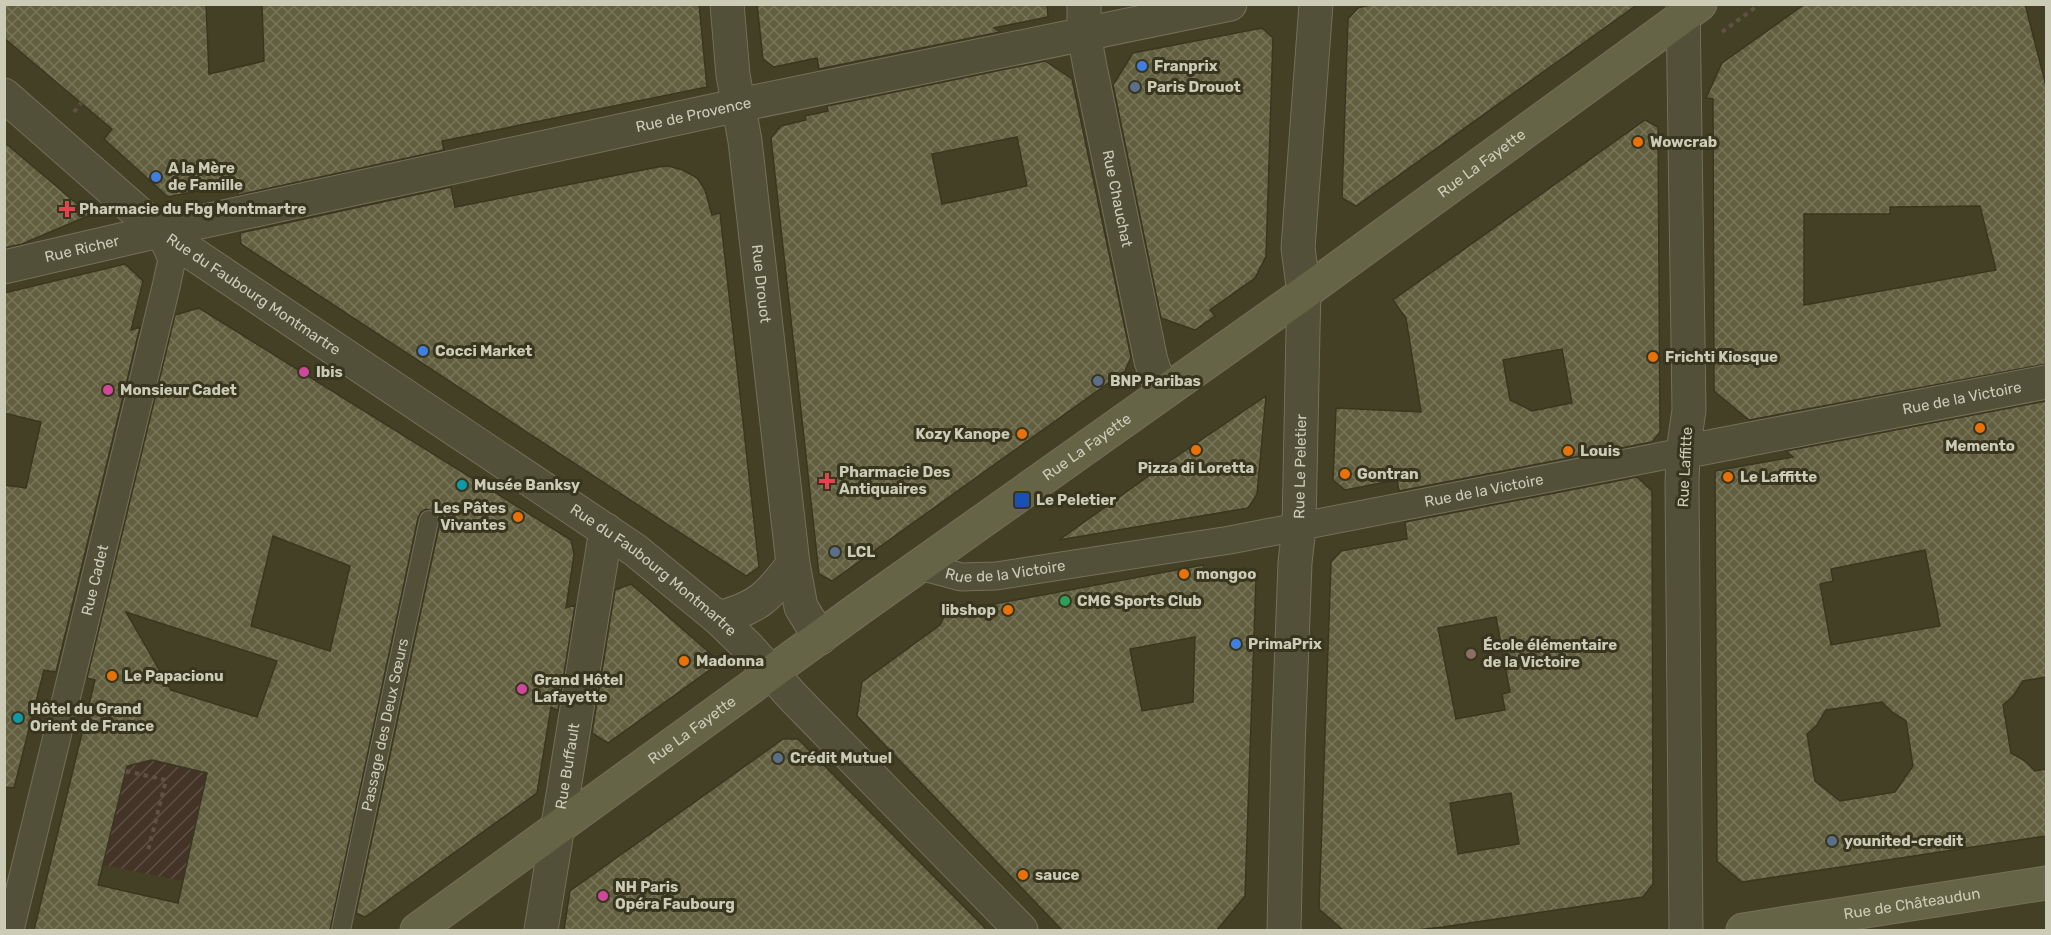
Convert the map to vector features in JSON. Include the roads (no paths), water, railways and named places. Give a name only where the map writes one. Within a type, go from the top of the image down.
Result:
[{"type":"main road","name":"Rue La Fayette","points":[[417,930],[1162,392],[1304,293],[1688,9]]},
{"type":"main road","name":"Rue de Châteaudun","points":[[1743,930],[1796,926],[2046,883]]},
{"type":"street","name":"Rue Drouot","points":[[727,4],[733,75],[745,141],[793,564],[801,607],[820,638]]},
{"type":"street","name":"Rue de Provence","points":[[159,231],[739,105],[1084,19],[1230,4]]},
{"type":"street","name":"Rue Le Peletier","points":[[1284,930],[1288,749],[1295,563],[1299,527],[1304,293],[1298,248],[1316,4]]},
{"type":"street","name":"Rue Laffitte","points":[[1686,930],[1682,485],[1683,452],[1689,410],[1688,9]]},
{"type":"street","name":"Rue Chauchat","points":[[1084,19],[1151,361],[1162,392]]},
{"type":"street","name":"Rue du Faubourg Montmartre","points":[[4,95],[159,231],[635,550],[718,618],[1021,930]]},
{"type":"street","name":"Rue Richer","points":[[4,267],[159,231]]},
{"type":"street","name":"Rue Cadet","points":[[10,930],[172,259],[159,231]]},
{"type":"street","name":"Rue de la Victoire","points":[[920,566],[961,577],[996,576],[1230,540],[2046,382]]},
{"type":"street","name":"Rue Buffault","points":[[541,930],[606,530]]},
{"type":"street","points":[[718,618],[739,613],[764,599],[793,564]]},
{"type":"lane","name":"Passage des Deux Sœurs","points":[[341,930],[429,520]]},
{"type":"place","name":"Franprix","points":[[1142,66]]},
{"type":"place","name":"Paris Drouot","points":[[1135,87]]},
{"type":"place","name":"Wowcrab","points":[[1638,142]]},
{"type":"place","name":"A la Mère de Famille","points":[[156,177]]},
{"type":"place","name":"Pharmacie du Fbg Montmartre","points":[[67,209]]},
{"type":"place","name":"Cocci Market","points":[[423,351]]},
{"type":"place","name":"Frichti Kiosque","points":[[1653,357]]},
{"type":"place","name":"Ibis","points":[[304,372]]},
{"type":"place","name":"BNP Paribas","points":[[1098,381]]},
{"type":"place","name":"Monsieur Cadet","points":[[108,390]]},
{"type":"place","name":"Memento","points":[[1980,428]]},
{"type":"place","name":"Kozy Kanope","points":[[1022,434]]},
{"type":"place","name":"Pizza di Loretta","points":[[1196,450]]},
{"type":"place","name":"Louis","points":[[1568,451]]},
{"type":"place","name":"Gontran","points":[[1345,474]]},
{"type":"place","name":"Le Laffitte","points":[[1728,477]]},
{"type":"place","name":"Pharmacie Des Antiquaires","points":[[827,481]]},
{"type":"place","name":"Musée Banksy","points":[[462,485]]},
{"type":"place","name":"Le Peletier","points":[[1022,500]]},
{"type":"place","name":"Les Pâtes Vivantes","points":[[518,517]]},
{"type":"place","name":"LCL","points":[[835,552]]},
{"type":"place","name":"mongoo","points":[[1184,574]]},
{"type":"place","name":"CMG Sports Club","points":[[1065,601]]},
{"type":"place","name":"libshop","points":[[1008,610]]},
{"type":"place","name":"PrimaPrix","points":[[1236,644]]},
{"type":"place","name":"École élémentaire de la Victoire","points":[[1471,654]]},
{"type":"place","name":"Madonna","points":[[684,661]]},
{"type":"place","name":"Le Papacionu","points":[[112,676]]},
{"type":"place","name":"Grand Hôtel Lafayette","points":[[522,689]]},
{"type":"place","name":"Hôtel du Grand Orient de France","points":[[18,718]]},
{"type":"place","name":"Crédit Mutuel","points":[[778,758]]},
{"type":"place","name":"younited-credit","points":[[1832,841]]},
{"type":"place","name":"sauce","points":[[1023,875]]},
{"type":"place","name":"NH Paris Opéra Faubourg","points":[[603,896]]}]
